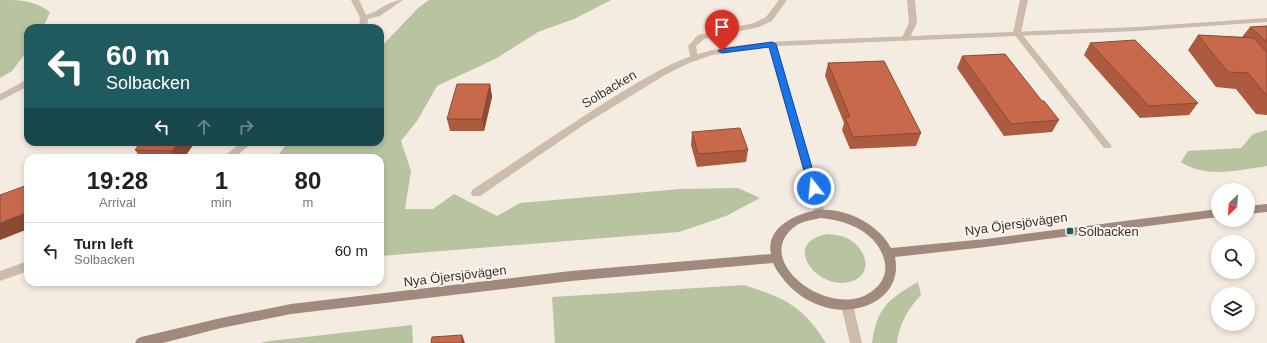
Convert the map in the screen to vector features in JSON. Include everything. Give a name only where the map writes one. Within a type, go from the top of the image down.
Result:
[{"type":"street","points":[[355,0],[364,18],[363,24]]},
{"type":"street","points":[[364,18],[377,14],[399,0]]},
{"type":"street","points":[[694,59],[692,46],[701,37],[756,25],[769,19],[783,0]]},
{"type":"street","points":[[905,39],[912,23],[911,0]]},
{"type":"street","points":[[1024,0],[1017,33],[1107,146]]},
{"type":"street","name":"Solbacken","points":[[476,193],[596,112],[644,83],[694,59],[735,48],[772,44],[1137,29],[1267,20]]},
{"type":"street","points":[[772,44],[820,214]]},
{"type":"street","points":[[0,98],[24,84]]},
{"type":"street","points":[[232,154],[243,146]]},
{"type":"street","points":[[1255,209],[1267,208]]},
{"type":"street","points":[[820,214],[844,217],[859,223],[878,238],[888,253],[891,270],[890,277],[883,289],[864,302],[847,305],[818,300],[801,291],[787,279],[776,258],[777,241],[785,227],[801,217],[820,214]]},
{"type":"street","name":"Nya Öjersjövägen","points":[[888,253],[986,243],[1211,214]]},
{"type":"street","name":"Nya Öjersjövägen","points":[[141,343],[291,309],[571,276],[776,258]]},
{"type":"street","points":[[0,276],[24,267]]},
{"type":"street","points":[[847,305],[856,343]]},
{"type":"green space","points":[[0,0],[14,0],[32,3],[50,12],[45,24],[24,24],[24,55],[12,71],[0,78]]},
{"type":"green space","points":[[429,0],[611,0],[574,19],[538,32],[497,58],[437,86],[417,121],[401,141],[411,171],[405,209],[433,209],[454,194],[497,216],[520,203],[680,189],[738,188],[760,198],[726,216],[679,232],[384,256],[384,154],[279,154],[285,146],[384,146],[384,44],[418,8]]},
{"type":"green space","points":[[1267,130],[1267,166],[1234,171],[1212,172],[1191,167],[1181,162],[1188,151],[1241,148],[1253,134]]},
{"type":"green space","points":[[829,234],[838,235],[852,241],[857,245],[863,255],[865,260],[864,271],[861,276],[855,280],[842,283],[829,281],[809,266],[805,256],[806,246],[814,239]]},
{"type":"green space","points":[[918,282],[921,295],[912,306],[902,323],[897,343],[872,343],[877,321],[886,306],[899,294]]},
{"type":"green space","points":[[744,285],[771,294],[792,305],[818,330],[826,343],[555,343],[552,297]]},
{"type":"green space","points":[[412,325],[413,343],[259,343],[270,341]]},
{"type":"building","points":[[1267,26],[1267,42],[1250,27]]},
{"type":"building","points":[[1198,35],[1254,38],[1267,53],[1267,96],[1248,73],[1228,72]]},
{"type":"building","points":[[1135,40],[1198,103],[1149,106],[1090,43]]},
{"type":"building","points":[[1005,54],[1059,120],[1011,124],[962,56]]},
{"type":"building","points":[[884,61],[921,133],[853,137],[845,117],[850,117],[828,63]]},
{"type":"building","points":[[457,84],[490,84],[482,119],[447,119]]},
{"type":"building","points":[[740,128],[748,150],[698,154],[692,132]]},
{"type":"building","points":[[138,146],[176,146],[172,151],[135,150]]},
{"type":"building","points":[[24,186],[24,214],[0,223],[0,195]]},
{"type":"building","points":[[462,335],[462,343],[431,343],[432,337]]},
{"type":"place","name":"Solbacken","points":[[1070,231]]},
{"type":"route","points":[[722,51],[772,44],[814,188]]}]
